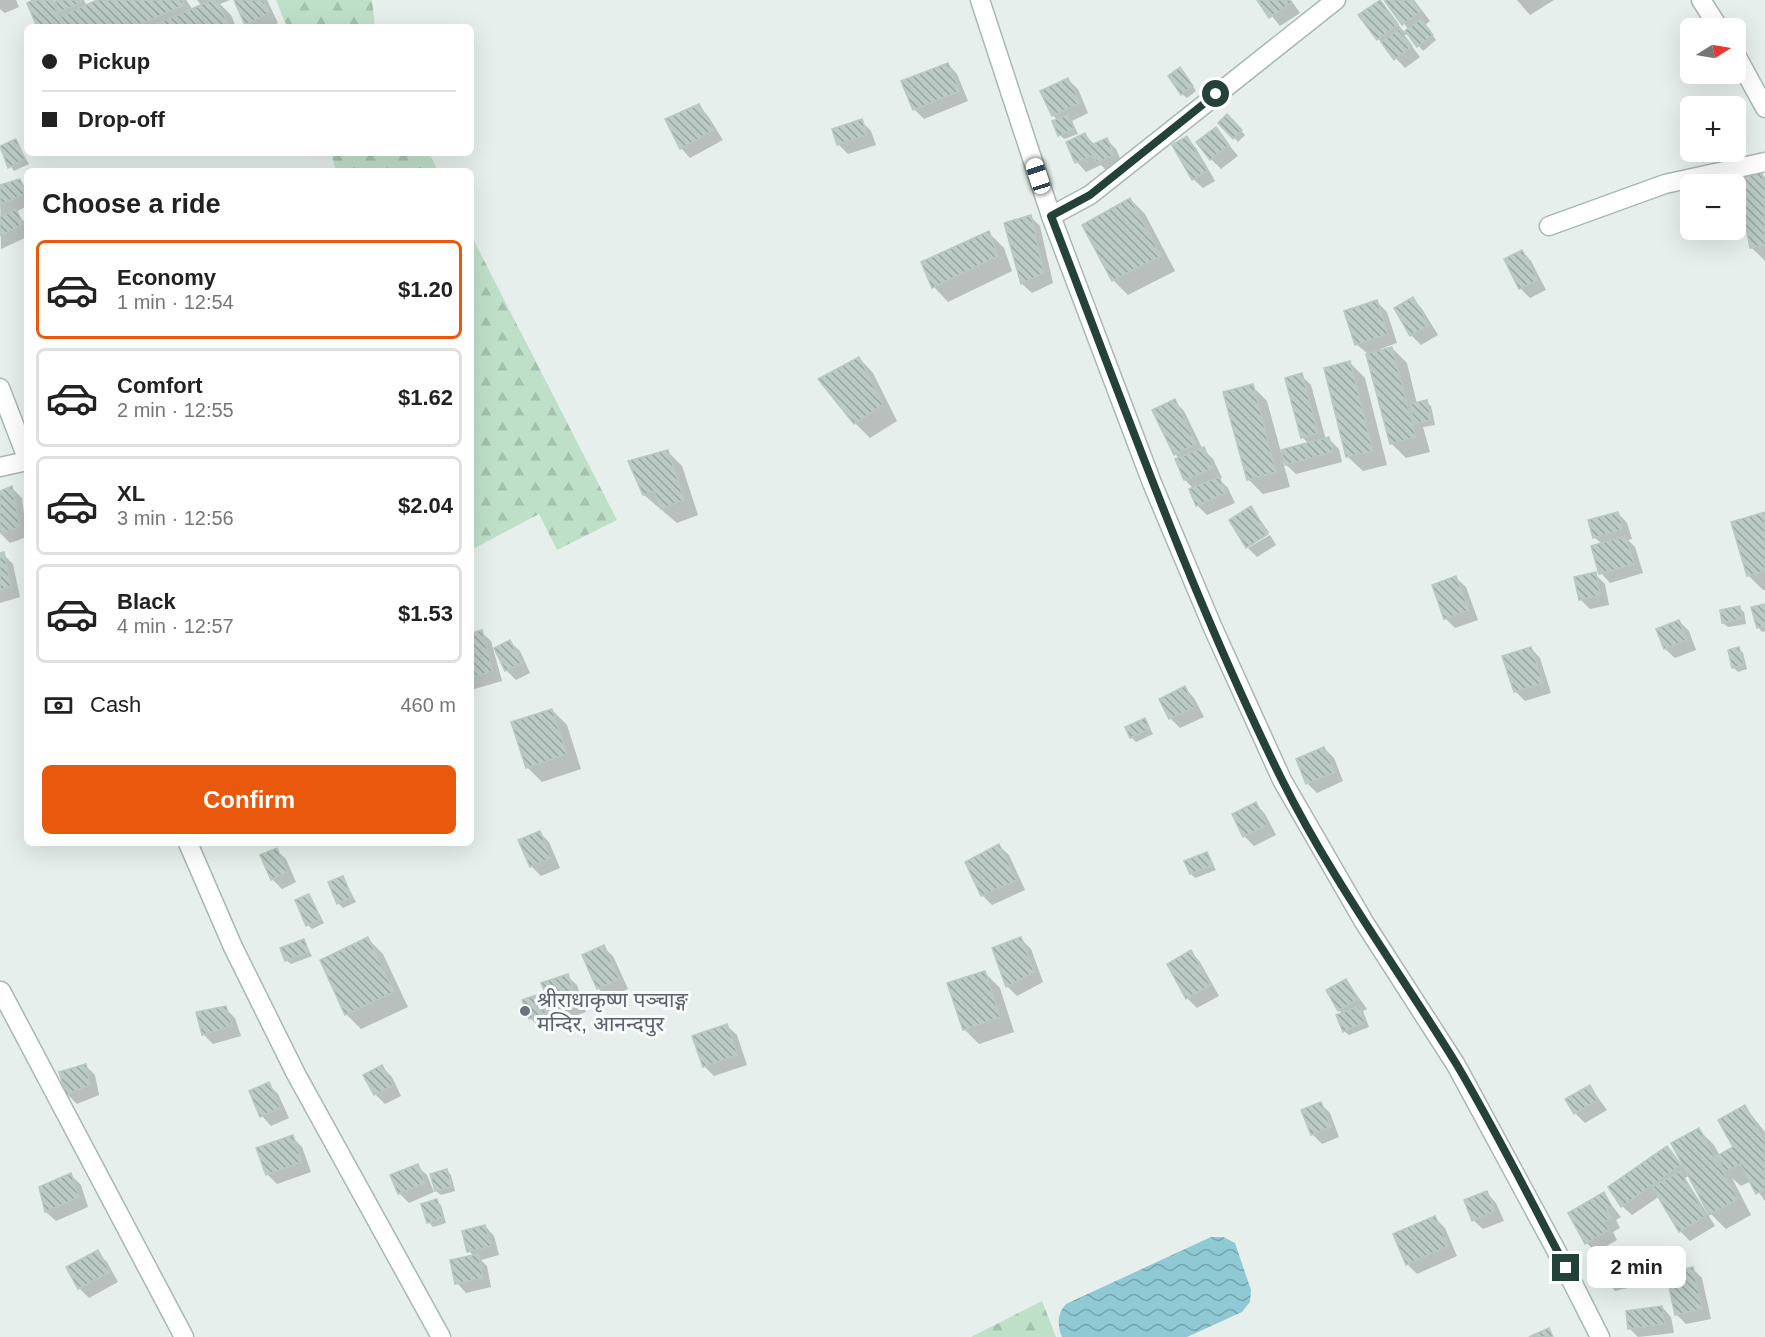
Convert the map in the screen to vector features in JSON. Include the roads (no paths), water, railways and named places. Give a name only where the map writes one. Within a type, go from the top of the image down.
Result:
[{"type":"street","points":[[980,0],[1051,216],[1152,483],[1213,628],[1282,780],[1364,922],[1456,1065],[1551,1239],[1600,1337]]},
{"type":"street","points":[[1051,216],[1090,195],[1336,0]]},
{"type":"street","points":[[1701,0],[1713,18]]},
{"type":"street","points":[[1746,73],[1765,108]]},
{"type":"street","points":[[1549,226],[1665,184],[1765,162]]},
{"type":"street","points":[[0,388],[24,452]]},
{"type":"street","points":[[0,467],[24,461]]},
{"type":"street","points":[[189,846],[233,947],[296,1074],[441,1337]]},
{"type":"street","points":[[1,991],[184,1337]]},
{"type":"water","points":[[1211,1237],[1223,1237],[1235,1243],[1251,1290],[1250,1302],[1242,1312],[1187,1337],[1062,1337],[1059,1320],[1066,1304]]},
{"type":"place","name":"श्रीराधाकृष्ण पञ्चाङ्ग मन्दिर, आनन्दपुर","points":[[525,1011]]}]
